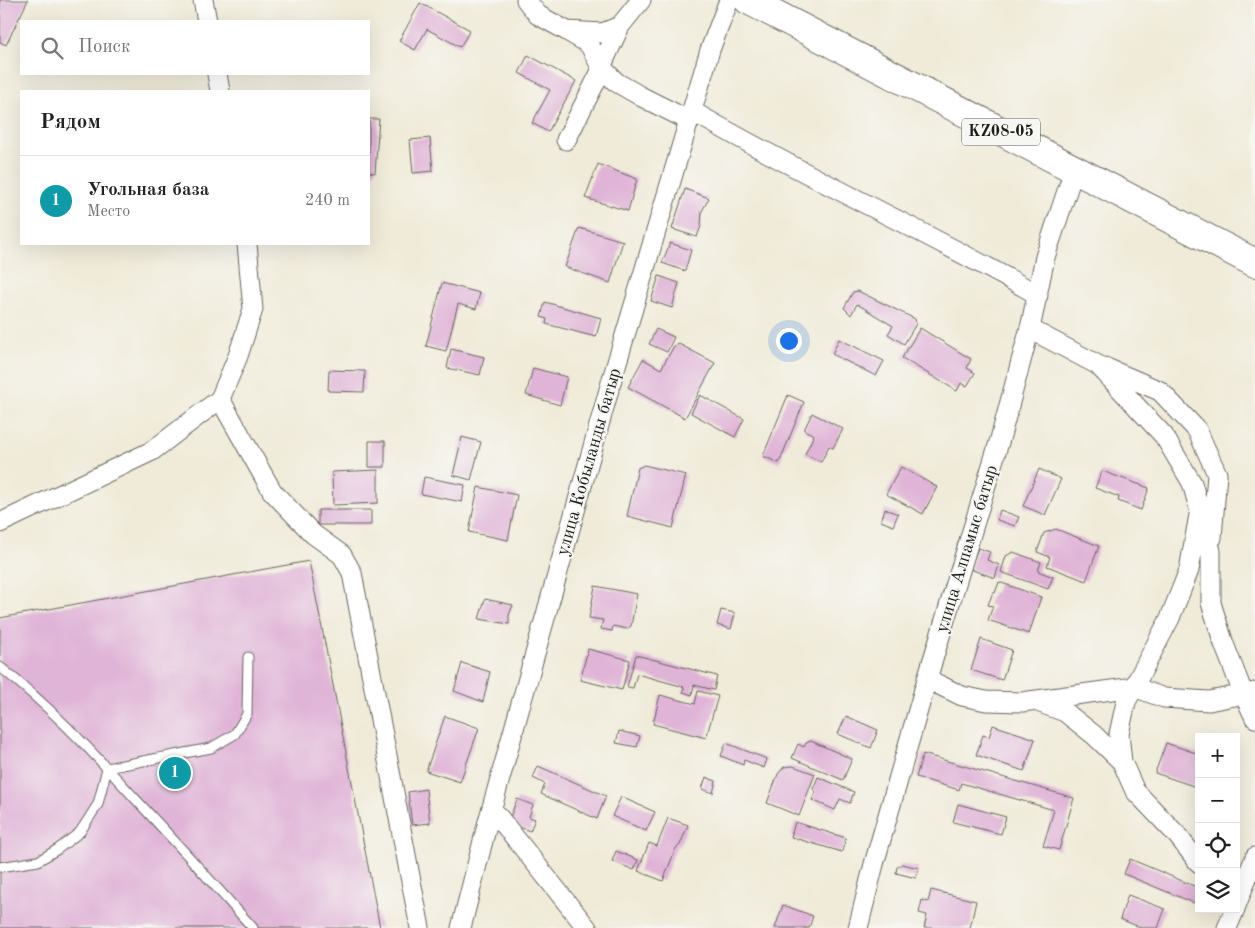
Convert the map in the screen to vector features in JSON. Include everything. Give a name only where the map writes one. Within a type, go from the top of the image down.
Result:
[{"type":"main road","name":"KZ08-05","points":[[748,0],[1255,263]]},
{"type":"street","points":[[204,0],[207,20]]},
{"type":"street","points":[[526,0],[538,16],[589,44],[601,67],[616,82],[642,98],[691,116],[987,266],[1038,295]]},
{"type":"street","points":[[566,140],[600,72],[620,26],[641,0]]},
{"type":"street","name":"улица Кобыланды батыр","points":[[461,928],[492,809],[612,379],[710,50],[729,0]]},
{"type":"street","points":[[568,31],[602,33],[620,26]]},
{"type":"street","points":[[217,75],[220,90]]},
{"type":"street","name":"улица Алпамыс батыр","points":[[858,928],[874,864],[1000,439],[1030,329],[1045,257],[1074,170]]},
{"type":"street","points":[[0,523],[152,450],[220,399],[238,356],[253,309],[247,245]]},
{"type":"street","points":[[1030,329],[1098,365],[1160,391],[1197,430],[1217,474],[1211,551],[1211,603],[1224,644],[1249,692],[1255,718]]},
{"type":"street","points":[[1098,365],[1164,436],[1192,483],[1211,551]]},
{"type":"street","points":[[220,399],[272,491],[314,534],[342,555],[352,573],[420,928]]},
{"type":"street","points":[[1195,858],[1178,835],[1135,791],[1122,762],[1119,734],[1126,702],[1170,618],[1189,570],[1200,512]]},
{"type":"street","points":[[928,679],[962,696],[986,702],[1022,702],[1134,687],[1164,698],[1209,700],[1249,692]]},
{"type":"street","points":[[1034,700],[1065,712],[1094,735],[1122,762]]},
{"type":"street","points":[[492,809],[587,928]]},
{"type":"street","points":[[1240,896],[1255,857]]},
{"type":"street","points":[[1226,928],[1233,913]]},
{"type":"lane","points":[[107,768],[211,748],[235,734],[247,714],[248,657]]},
{"type":"lane","points":[[0,667],[31,691],[107,768],[200,868],[252,928]]},
{"type":"lane","points":[[0,867],[38,860],[58,849],[80,832],[98,804],[107,768]]},
{"type":"building","points":[[0,0],[28,0],[6,45],[0,42]]},
{"type":"building","points":[[420,3],[470,30],[460,47],[427,29],[415,50],[399,41]]},
{"type":"building","points":[[528,55],[576,81],[548,132],[532,123],[550,90],[519,73]]},
{"type":"building","points":[[370,119],[379,119],[375,173],[370,172]]},
{"type":"building","points":[[430,138],[433,171],[413,173],[410,140]]},
{"type":"building","points":[[598,164],[637,179],[628,211],[585,198]]},
{"type":"building","points":[[685,189],[709,198],[702,211],[701,226],[697,237],[672,229]]},
{"type":"building","points":[[579,228],[623,241],[610,283],[565,267]]},
{"type":"building","points":[[670,243],[691,250],[685,271],[662,263]]},
{"type":"building","points":[[659,276],[679,283],[672,308],[651,301]]},
{"type":"building","points":[[442,283],[480,293],[476,309],[458,304],[446,351],[426,346]]},
{"type":"building","points":[[858,291],[915,319],[916,324],[904,344],[888,334],[893,326],[857,304],[851,315],[844,308],[853,292]]},
{"type":"building","points":[[545,302],[601,318],[596,337],[546,324],[547,319],[541,317]]},
{"type":"building","points":[[920,328],[971,359],[967,368],[975,373],[967,386],[961,383],[957,391],[902,358]]},
{"type":"building","points":[[656,329],[674,337],[667,352],[649,344]]},
{"type":"building","points":[[839,339],[884,361],[876,376],[832,354]]},
{"type":"building","points":[[679,344],[715,363],[685,418],[628,387],[643,359],[661,369],[674,346]]},
{"type":"building","points":[[451,349],[484,357],[480,375],[447,368]]},
{"type":"building","points":[[533,368],[567,377],[560,405],[526,395]]},
{"type":"building","points":[[329,370],[365,371],[364,392],[328,391]]},
{"type":"building","points":[[700,395],[744,419],[735,437],[691,413]]},
{"type":"building","points":[[788,395],[804,402],[779,463],[763,456]]},
{"type":"building","points":[[812,413],[843,429],[833,448],[829,446],[821,462],[805,454],[814,435],[804,430]]},
{"type":"building","points":[[462,437],[481,442],[471,480],[453,475]]},
{"type":"building","points":[[369,441],[385,441],[385,467],[369,467]]},
{"type":"building","points":[[644,465],[686,475],[673,528],[627,516],[638,468]]},
{"type":"building","points":[[901,467],[937,487],[923,514],[886,494]]},
{"type":"building","points":[[1039,469],[1061,479],[1045,515],[1023,506]]},
{"type":"building","points":[[378,470],[378,503],[333,505],[332,472]]},
{"type":"building","points":[[1102,471],[1149,488],[1141,510],[1118,501],[1119,497],[1095,488]]},
{"type":"building","points":[[424,477],[465,485],[462,502],[421,494]]},
{"type":"building","points":[[478,487],[517,495],[508,540],[469,532]]},
{"type":"building","points":[[885,509],[898,514],[893,526],[881,521]]},
{"type":"building","points":[[318,510],[371,510],[371,525],[318,525]]},
{"type":"building","points":[[1000,510],[1019,517],[1015,526],[997,520]]},
{"type":"building","points":[[1056,529],[1099,546],[1086,581],[1047,566],[1050,557],[1037,552],[1044,533]]},
{"type":"building","points":[[978,548],[990,552],[987,560],[999,565],[995,578],[970,569]]},
{"type":"building","points":[[1013,552],[1041,562],[1038,571],[1053,577],[1048,589],[1001,572],[1006,556]]},
{"type":"building","points":[[309,561],[380,928],[0,928],[0,618]]},
{"type":"building","points":[[999,582],[1041,597],[1029,634],[988,620],[993,606],[988,605]]},
{"type":"building","points":[[595,586],[637,594],[631,626],[627,629],[613,626],[612,631],[601,629],[603,620],[589,618]]},
{"type":"building","points":[[485,599],[513,605],[509,615],[509,624],[479,619]]},
{"type":"building","points":[[721,610],[735,613],[731,629],[717,625]]},
{"type":"building","points":[[981,639],[1012,650],[1002,680],[971,670]]},
{"type":"building","points":[[588,649],[630,660],[622,690],[580,680]]},
{"type":"building","points":[[636,655],[717,676],[714,690],[694,685],[692,695],[683,692],[684,687],[637,674],[633,688],[627,687]]},
{"type":"building","points":[[462,663],[490,672],[483,702],[454,691]]},
{"type":"building","points":[[698,691],[718,696],[706,738],[653,724],[660,695],[695,704]]},
{"type":"building","points":[[445,716],[479,728],[460,782],[426,771]]},
{"type":"building","points":[[846,716],[878,730],[871,748],[838,734]]},
{"type":"building","points":[[993,725],[1035,739],[1024,771],[976,755],[983,735],[989,737]]},
{"type":"building","points":[[619,731],[640,736],[637,747],[616,743]]},
{"type":"building","points":[[811,741],[852,759],[843,780],[792,758],[798,744],[804,747],[806,743]]},
{"type":"building","points":[[726,743],[767,759],[764,768],[744,760],[743,765],[721,756]]},
{"type":"building","points":[[1166,743],[1195,753],[1195,787],[1155,773]]},
{"type":"building","points":[[923,754],[1074,798],[1059,850],[1043,846],[1054,810],[961,783],[959,790],[916,777]]},
{"type":"building","points":[[538,766],[606,796],[597,819],[541,794],[545,784],[533,778]]},
{"type":"building","points":[[793,766],[815,774],[799,816],[767,803],[778,774],[784,767]]},
{"type":"building","points":[[706,777],[716,781],[713,793],[702,789]]},
{"type":"building","points":[[818,777],[854,792],[850,803],[840,799],[835,810],[812,800],[816,792],[813,789]]},
{"type":"building","points":[[426,789],[430,823],[412,825],[408,792]]},
{"type":"building","points":[[621,797],[655,812],[646,831],[612,816]]},
{"type":"building","points":[[517,799],[533,805],[529,817],[535,819],[530,831],[508,823]]},
{"type":"building","points":[[958,804],[1006,817],[1001,834],[953,822]]},
{"type":"building","points":[[668,818],[688,825],[680,845],[676,848],[663,881],[638,871],[649,843],[657,846]]},
{"type":"building","points":[[795,822],[846,838],[842,852],[791,837]]},
{"type":"building","points":[[616,851],[638,860],[634,870],[612,861]]},
{"type":"building","points":[[1130,859],[1195,886],[1194,903],[1124,874]]},
{"type":"building","points":[[902,864],[919,868],[916,878],[896,873],[897,867]]},
{"type":"building","points":[[931,890],[976,901],[970,928],[924,928],[927,915],[919,913],[922,900],[928,902]]},
{"type":"building","points":[[1128,895],[1165,909],[1158,928],[1142,928],[1120,919]]},
{"type":"building","points":[[783,905],[813,916],[809,928],[775,928]]},
{"type":"place","name":"Угольная база","points":[[175,773]]}]
